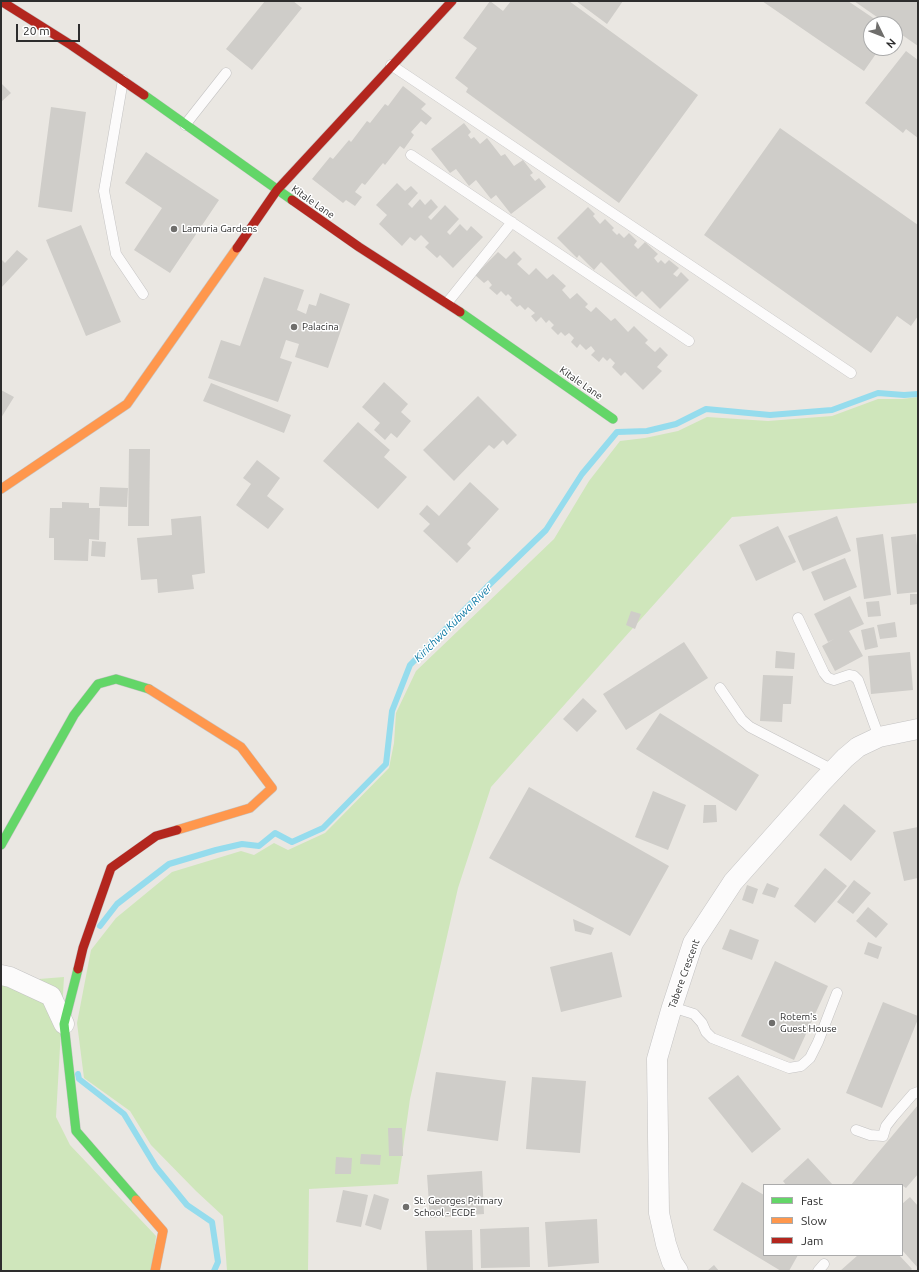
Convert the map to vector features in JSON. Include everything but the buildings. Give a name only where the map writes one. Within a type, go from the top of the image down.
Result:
[{"type":"street","name":"Kitale Lane","points":[[1,1],[123,80],[359,247],[447,303],[613,419]]},
{"type":"street","points":[[1,489],[127,404],[277,190],[391,65],[452,1]]},
{"type":"street","points":[[1,845],[74,715],[98,684],[116,679],[152,690],[241,747],[272,788],[250,808],[156,836],[111,868],[83,948],[64,1024]]},
{"type":"street","name":"Tabere Crescent","points":[[669,1268],[666,1244],[659,1213],[657,1059],[693,943],[733,882],[833,770],[858,747],[879,737],[910,730],[918,730]]},
{"type":"street","points":[[1,975],[10,977],[51,996],[64,1024],[76,1131],[163,1231],[155,1271]]},
{"type":"lane","points":[[391,65],[851,373]]},
{"type":"lane","points":[[185,125],[226,73]]},
{"type":"lane","points":[[123,80],[104,191],[116,254],[142,294]]},
{"type":"lane","points":[[411,155],[689,341]]},
{"type":"lane","points":[[447,303],[512,222]]},
{"type":"lane","points":[[798,618],[824,673],[828,678],[834,680],[849,675],[854,676],[858,680],[879,737]]},
{"type":"lane","points":[[720,688],[742,720],[750,727],[833,770]]},
{"type":"lane","points":[[672,1007],[694,1014],[702,1022],[706,1032],[712,1038],[789,1068],[801,1066],[810,1058],[818,1042],[837,993]]},
{"type":"lane","points":[[856,1130],[870,1135],[883,1136],[886,1126],[893,1117],[913,1094],[918,1092]]},
{"type":"green space","points":[[918,397],[918,503],[732,517],[491,787],[458,888],[410,1099],[398,1184],[309,1189],[308,1271],[227,1271],[223,1216],[151,1145],[130,1111],[84,1078],[77,1023],[91,950],[116,918],[172,872],[241,851],[254,855],[274,843],[288,850],[325,833],[389,768],[394,743],[396,713],[416,671],[554,539],[589,481],[620,441],[645,438],[678,431],[707,417],[768,421],[832,416],[878,399]]},
{"type":"green space","points":[[64,977],[56,1117],[70,1145],[156,1236],[152,1271],[1,1271],[1,982]]},
{"type":"waterway","name":"Kirichwa Kubwa River","points":[[100,926],[117,904],[169,864],[242,844],[259,846],[275,833],[292,842],[323,828],[386,764],[392,711],[410,665],[546,530],[582,474],[617,432],[647,431],[676,424],[706,409],[770,415],[832,410],[878,393],[904,395],[918,394]]},
{"type":"waterway","name":"Kirichwa Kubwa River","points":[[78,1074],[79,1079],[124,1114],[156,1167],[187,1205],[212,1222],[218,1262],[214,1271]]},
{"type":"traffic: fast","points":[[144,95],[292,200]]},
{"type":"traffic: fast","points":[[460,312],[613,419]]},
{"type":"traffic: fast","points":[[1,845],[74,715],[98,684],[116,679],[149,689]]},
{"type":"traffic: fast","points":[[78,969],[64,1024],[76,1131],[136,1200]]},
{"type":"traffic: slow","points":[[1,489],[127,404],[237,248]]},
{"type":"traffic: slow","points":[[149,689],[241,747],[272,788],[250,808],[177,830]]},
{"type":"traffic: slow","points":[[136,1200],[163,1231],[155,1271]]},
{"type":"traffic: jam","points":[[1,1],[71,45],[144,95]]},
{"type":"traffic: jam","points":[[237,248],[277,190],[452,1]]},
{"type":"traffic: jam","points":[[292,200],[359,247],[460,312]]},
{"type":"traffic: jam","points":[[78,969],[83,948],[111,868],[156,836],[177,830]]},
{"type":"place","name":"Lamuria Gardens","points":[[174,229]]},
{"type":"place","name":"Palacina","points":[[294,327]]},
{"type":"place","name":"Rotem's Guest House","points":[[772,1023]]},
{"type":"place","name":"St. Georges Primary School - ECDE","points":[[406,1207]]}]
